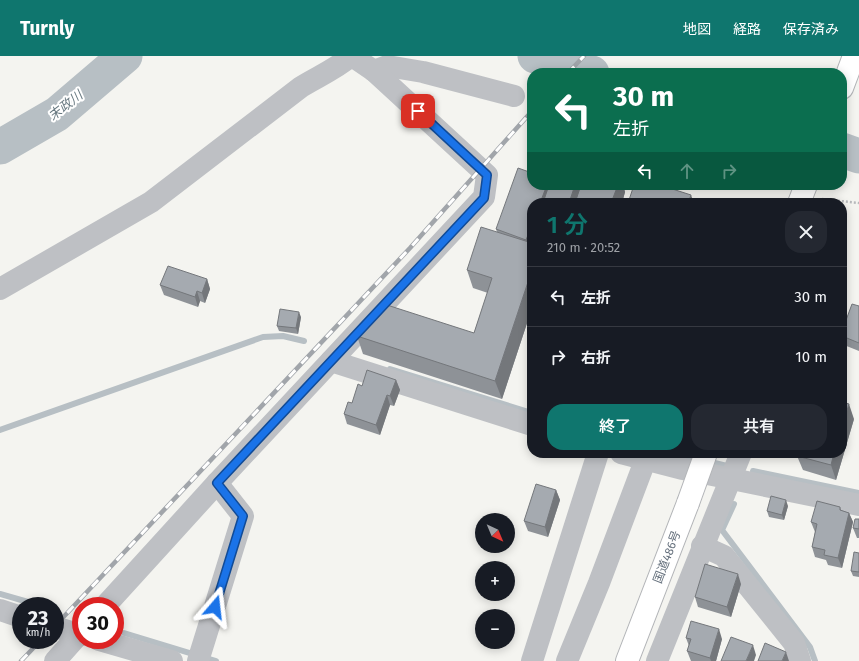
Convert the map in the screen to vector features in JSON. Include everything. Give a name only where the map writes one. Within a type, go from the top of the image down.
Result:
[{"type":"highway","points":[[847,75],[854,56]]},
{"type":"highway","name":"国道486号","points":[[627,661],[704,458]]},
{"type":"street","points":[[0,289],[151,202],[301,87],[318,76],[342,64],[352,56],[374,71],[487,175],[484,198],[217,483],[113,597]]},
{"type":"street","points":[[374,71],[387,66],[423,72],[514,96]]},
{"type":"street","points":[[331,361],[527,423]]},
{"type":"street","points":[[532,661],[596,458]]},
{"type":"street","points":[[567,661],[602,576],[646,458]]},
{"type":"street","points":[[652,458],[683,470],[730,478],[859,505]]},
{"type":"street","points":[[657,661],[738,458]]},
{"type":"street","points":[[199,658],[243,516],[217,483]]},
{"type":"street","points":[[702,546],[724,556],[794,643],[800,661]]},
{"type":"street","points":[[0,610],[12,613]]},
{"type":"street","points":[[55,661],[72,647]]},
{"type":"street","points":[[124,647],[172,661]]},
{"type":"path","points":[[807,195],[826,198]]},
{"type":"path","points":[[847,201],[859,203]]},
{"type":"building","points":[[518,168],[527,171],[527,190],[545,190],[542,198],[527,198],[526,240],[496,229]]},
{"type":"building","points":[[547,190],[573,190],[571,198],[545,198]]},
{"type":"building","points":[[579,190],[616,190],[613,198],[577,198]]},
{"type":"building","points":[[632,190],[676,190],[691,195],[690,198],[630,198]]},
{"type":"building","points":[[481,227],[527,241],[527,285],[495,381],[357,336],[387,305],[474,333],[492,278],[467,270]]},
{"type":"building","points":[[168,266],[207,279],[202,293],[197,291],[195,297],[160,285]]},
{"type":"building","points":[[852,304],[859,306],[859,343],[847,338],[847,318]]},
{"type":"building","points":[[280,309],[299,312],[296,328],[277,326]]},
{"type":"building","points":[[367,370],[396,380],[390,396],[387,395],[376,425],[344,414],[348,402],[352,403],[358,384],[362,386]]},
{"type":"building","points":[[805,458],[833,458],[831,465]]},
{"type":"building","points":[[536,484],[556,490],[545,527],[524,521]]},
{"type":"building","points":[[771,496],[786,500],[782,515],[767,511]]},
{"type":"building","points":[[817,501],[840,507],[840,510],[849,513],[838,558],[824,555],[825,550],[812,547],[817,524],[811,522]]},
{"type":"building","points":[[855,519],[859,519],[859,529],[853,528]]},
{"type":"building","points":[[854,552],[859,553],[859,572],[851,571]]},
{"type":"building","points":[[705,564],[738,574],[727,607],[695,597]]},
{"type":"building","points":[[691,621],[719,629],[710,658],[687,651],[691,639],[686,638]]},
{"type":"building","points":[[731,637],[753,645],[746,661],[721,661]]},
{"type":"building","points":[[765,643],[786,652],[782,661],[758,661]]},
{"type":"waterway","name":"末政川","points":[[0,147],[57,114],[125,56]]},
{"type":"waterway","name":"末政川","points":[[535,56],[575,68]]},
{"type":"waterway","name":"末政川","points":[[847,152],[859,156]]},
{"type":"waterway","points":[[0,430],[263,337],[283,336],[304,341]]},
{"type":"waterway","points":[[390,369],[527,411]]},
{"type":"waterway","points":[[694,458],[727,466]]},
{"type":"waterway","points":[[753,471],[859,493]]},
{"type":"waterway","points":[[734,504],[722,530],[810,647],[815,661]]},
{"type":"waterway","points":[[0,594],[12,597]]},
{"type":"waterway","points":[[124,633],[216,661]]},
{"type":"railway","points":[[573,68],[584,56]]},
{"type":"railway","points":[[64,616],[410,248],[527,117]]},
{"type":"railway","points":[[21,661],[32,649]]},
{"type":"route","points":[[215,607],[243,516],[217,483],[484,198],[487,175],[418,111]]}]
